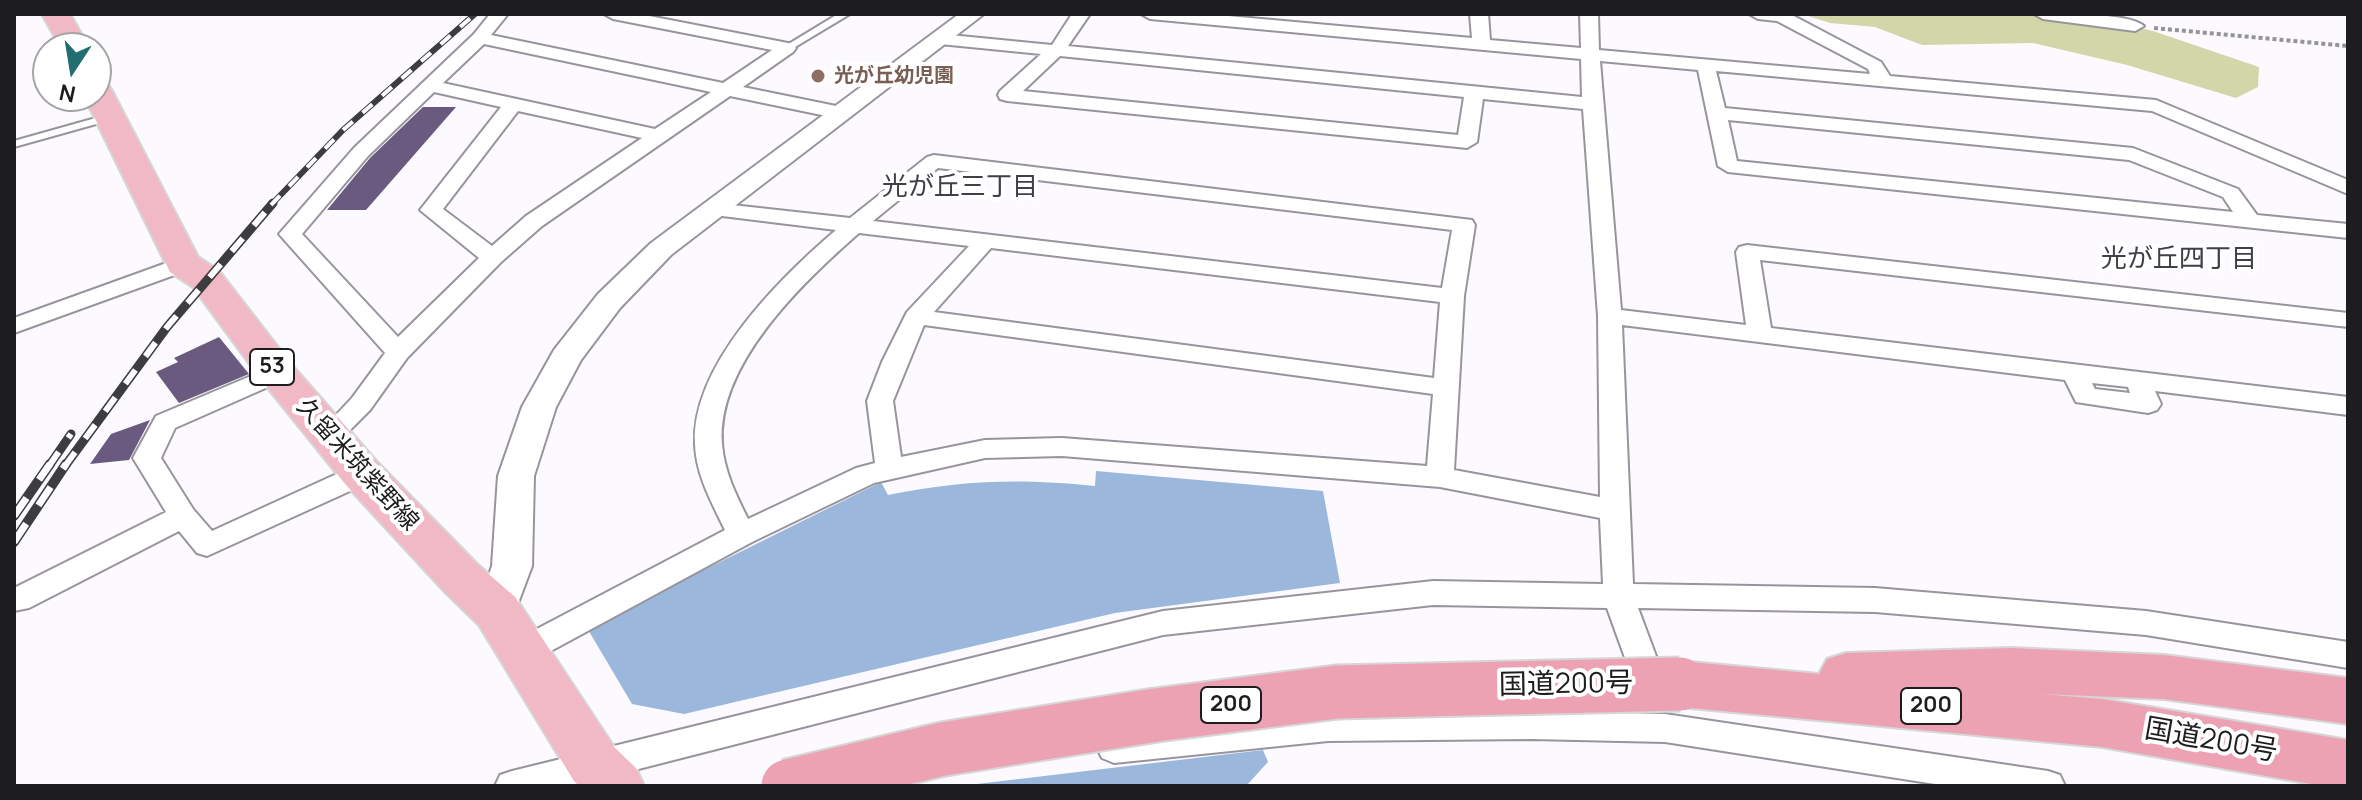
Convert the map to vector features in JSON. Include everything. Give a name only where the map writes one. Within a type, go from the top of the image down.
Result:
[{"type":"highway","points":[[1760,689],[1855,673],[2011,670],[2164,677],[2348,701]]},
{"type":"highway","name":"国道200号","points":[[788,786],[943,749],[1156,715],[1337,692],[1673,706],[1760,689],[2102,723],[2348,765]]},
{"type":"highway","points":[[2102,723],[2348,784]]},
{"type":"main road","points":[[56,14],[66,32]]},
{"type":"main road","name":"久留米筑紫野線","points":[[107,112],[183,264],[206,279],[277,373],[362,474],[511,630],[605,775]]},
{"type":"street","points":[[398,352],[290,234],[361,152],[480,38],[499,14]]},
{"type":"street","points":[[613,14],[787,48]]},
{"type":"street","points":[[973,14],[661,249],[609,301],[566,357],[539,407],[516,476],[511,630],[742,534],[866,475],[985,449],[1062,447],[1440,477],[1614,510]]},
{"type":"street","points":[[1081,14],[1057,50],[1007,95],[1467,142],[1474,92]]},
{"type":"street","points":[[1150,14],[2156,106],[2348,188]]},
{"type":"street","points":[[1479,14],[1481,44]]},
{"type":"street","points":[[1589,14],[1592,104],[1610,316],[1619,597],[1673,706]]},
{"type":"street","points":[[1758,14],[1781,16],[1875,66],[1883,81]]},
{"type":"street","points":[[2043,14],[2135,26]]},
{"type":"street","points":[[480,38],[841,113]]},
{"type":"street","points":[[940,39],[1592,104]]},
{"type":"street","points":[[330,435],[361,404],[398,352],[493,257],[534,221],[787,48]]},
{"type":"street","points":[[1706,66],[1728,166],[2348,231]]},
{"type":"street","points":[[430,86],[658,136]]},
{"type":"street","points":[[493,257],[431,210],[513,104]]},
{"type":"street","points":[[1716,113],[2133,154],[2231,193],[2250,221]]},
{"type":"street","points":[[742,534],[713,478],[709,426],[729,368],[775,301],[855,223],[934,161],[1464,225],[1452,296],[1440,477]]},
{"type":"street","points":[[714,209],[855,223],[1452,296]]},
{"type":"street","points":[[889,469],[880,401],[916,317],[986,241]]},
{"type":"street","points":[[1760,334],[1747,252],[2348,320]]},
{"type":"street","points":[[14,326],[183,264]]},
{"type":"street","points":[[1610,316],[2074,372],[2085,396],[2148,404],[2137,380],[2348,406]]},
{"type":"street","points":[[916,317],[1448,388]]},
{"type":"street","points":[[277,373],[165,422],[147,458],[183,516],[207,545],[362,474]]},
{"type":"street","points":[[18,600],[183,516]]},
{"type":"street","points":[[512,786],[605,775],[1163,623],[1433,593],[1875,600],[2146,623],[2348,655]]},
{"type":"street","points":[[889,786],[941,773],[1142,744],[1328,727],[1532,725],[1673,706],[2009,782],[2048,786]]},
{"type":"lane","points":[[787,48],[845,14]]},
{"type":"lane","points":[[14,144],[83,112]]},
{"type":"path","points":[[2135,26],[2348,46]]},
{"type":"green space","points":[[1802,14],[2078,14],[2153,31],[2259,67],[2258,87],[2236,98],[2127,65],[2033,43],[1922,45],[1875,27],[1830,23]]},
{"type":"water","points":[[1096,471],[1323,491],[1340,583],[1115,613],[684,714],[632,704],[587,628],[881,482],[888,495],[991,482],[1095,486]]},
{"type":"water","points":[[1263,750],[1268,762],[1246,786],[960,786]]},
{"type":"building","points":[[423,107],[456,107],[366,210],[327,210],[370,158]]},
{"type":"building","points":[[219,337],[249,374],[179,403],[156,372],[178,362],[174,358]]},
{"type":"building","points":[[150,420],[129,460],[90,464],[111,434]]},
{"type":"railway","points":[[271,205],[343,130],[475,14]]},
{"type":"railway","points":[[65,466],[167,327],[273,203]]},
{"type":"railway","points":[[49,466],[71,434]]},
{"type":"railway","points":[[14,516],[50,464]]},
{"type":"railway","points":[[14,542],[66,464]]},
{"type":"place","name":"光が丘幼児園","points":[[818,76]]},
{"type":"district","name":"光が丘三丁目","points":[[960,188]]},
{"type":"district","name":"光が丘四丁目","points":[[2179,260]]}]
